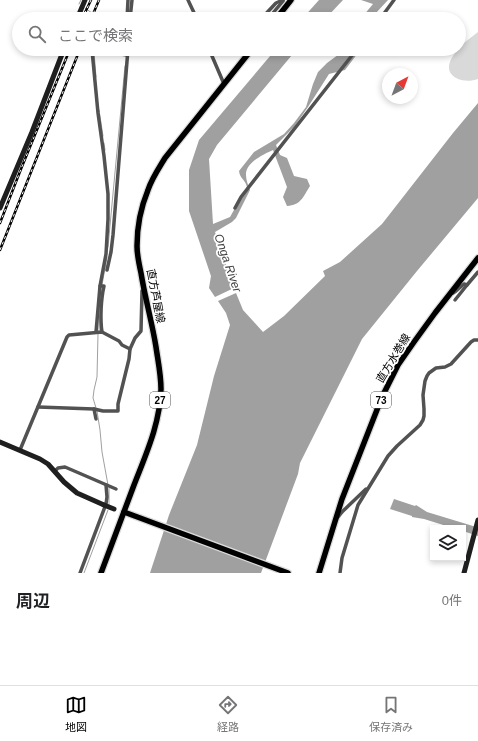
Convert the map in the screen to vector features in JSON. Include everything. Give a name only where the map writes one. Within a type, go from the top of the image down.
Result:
[{"type":"main road","points":[[282,12],[291,0]]},
{"type":"main road","name":"直方芦屋線","points":[[101,573],[150,444],[157,422],[160,400],[160,375],[150,314],[142,284],[137,246],[139,222],[148,189],[165,158],[245,56]]},
{"type":"main road","name":"直方水巻線","points":[[319,573],[342,499],[382,397],[398,365],[478,258]]},
{"type":"main road","points":[[125,513],[288,573]]},
{"type":"street","points":[[80,12],[85,0]]},
{"type":"street","points":[[127,12],[128,0]]},
{"type":"street","points":[[131,12],[132,0]]},
{"type":"street","points":[[188,0],[194,12]]},
{"type":"street","points":[[268,12],[276,3],[283,0]]},
{"type":"street","points":[[274,12],[283,0]]},
{"type":"street","points":[[385,12],[394,0]]},
{"type":"street","points":[[0,208],[32,132],[61,56]]},
{"type":"street","points":[[93,56],[108,194],[106,254],[101,286],[99,332]]},
{"type":"street","points":[[107,270],[113,235],[127,56]]},
{"type":"street","points":[[212,56],[224,84]]},
{"type":"street","points":[[235,208],[241,197],[351,56]]},
{"type":"street","points":[[455,300],[478,272]]},
{"type":"street","points":[[38,407],[118,411],[118,404],[130,349],[135,338],[141,331],[142,284]]},
{"type":"street","points":[[450,294],[464,284],[467,285]]},
{"type":"street","points":[[20,450],[67,337],[70,335],[99,332],[119,340],[122,345],[130,349]]},
{"type":"street","points":[[340,573],[342,558],[358,505],[388,456],[420,425],[423,420],[423,395],[427,376],[436,368],[445,367],[451,364],[471,342],[478,340]]},
{"type":"street","points":[[95,409],[96,418]]},
{"type":"street","points":[[0,442],[40,459],[55,471],[64,482],[77,493],[125,513]]},
{"type":"street","points":[[55,471],[58,468],[65,468],[116,489]]},
{"type":"street","points":[[80,573],[106,504],[106,485]]},
{"type":"street","points":[[336,519],[368,487]]},
{"type":"street","points":[[464,573],[478,521]]},
{"type":"shaded area","points":[[319,0],[343,0],[332,12],[308,12]]},
{"type":"shaded area","points":[[361,0],[388,0],[377,12],[366,12],[373,4]]},
{"type":"shaded area","points":[[478,32],[478,79],[472,81],[465,81],[454,77],[449,68],[454,56],[466,56],[466,41]]},
{"type":"shaded area","points":[[270,56],[291,56],[217,145],[209,159],[213,224],[230,217],[247,187],[240,176],[239,171],[254,152],[284,134],[306,107],[318,72],[336,56],[356,56],[345,70],[329,74],[294,127],[276,145],[280,155],[287,158],[294,176],[307,179],[310,186],[301,200],[296,204],[287,206],[283,197],[287,187],[273,150],[256,160],[249,167],[246,177],[250,190],[236,218],[215,232],[234,288],[215,297],[209,288],[211,276],[189,211],[189,170],[199,140]]},
{"type":"shaded area","points":[[478,103],[478,198],[362,339],[300,463],[298,474],[261,573],[150,573],[169,515],[197,445],[214,376],[230,325],[226,313],[218,301],[236,293],[243,310],[263,332],[284,316],[325,276],[323,271],[340,262],[382,224]]},
{"type":"shaded area","points":[[394,499],[415,506],[416,505],[427,512],[478,527],[478,536],[466,532],[466,525],[443,525],[412,517],[390,509]]},
{"type":"waterway","points":[[79,4],[81,0]]},
{"type":"waterway","points":[[85,8],[90,12]]},
{"type":"waterway","points":[[94,56],[96,77]]},
{"type":"waterway","points":[[108,247],[125,66]]},
{"type":"waterway","points":[[99,110],[103,136]]},
{"type":"waterway","points":[[104,143],[105,150]]},
{"type":"waterway","points":[[102,285],[107,257]]},
{"type":"waterway","points":[[99,316],[99,331]]},
{"type":"waterway","points":[[96,408],[93,398],[97,377],[98,334]]},
{"type":"waterway","points":[[97,411],[108,485]]},
{"type":"waterway","points":[[109,488],[109,505]]},
{"type":"waterway","points":[[84,573],[108,510]]},
{"type":"railway","points":[[85,12],[91,0]]},
{"type":"railway","points":[[94,12],[99,0]]},
{"type":"railway","points":[[0,223],[67,56]]},
{"type":"railway","points":[[0,250],[77,56]]},
{"type":"water label","name":"Onga River","points":[[228,263]]}]
